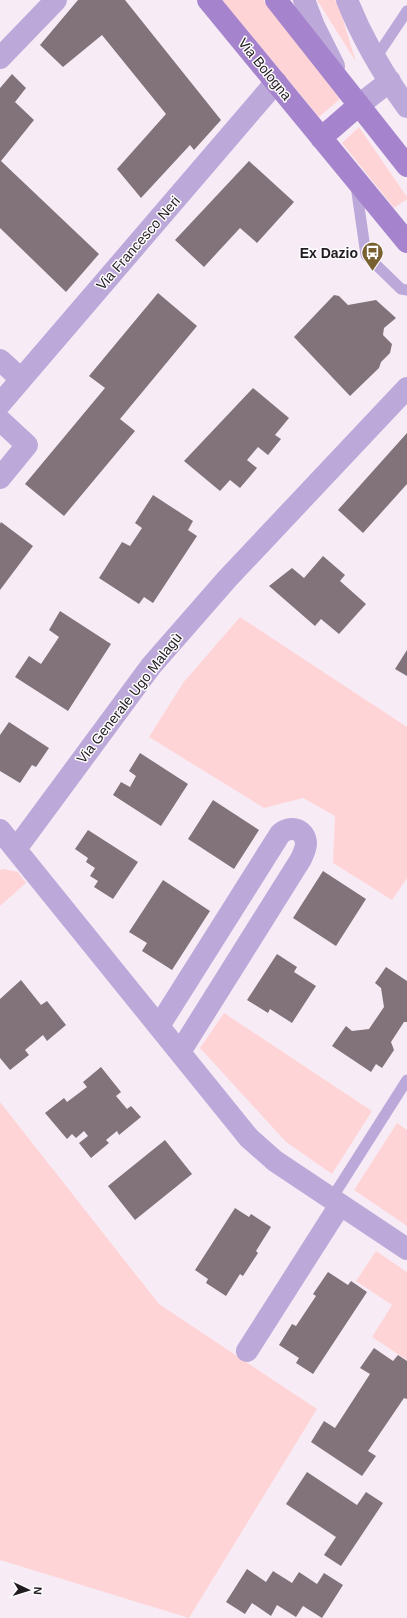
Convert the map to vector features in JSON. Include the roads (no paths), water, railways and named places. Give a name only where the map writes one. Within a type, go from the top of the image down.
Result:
[{"type":"street","points":[[0,58],[56,0]]},
{"type":"street","name":"Via Bologna","points":[[208,0],[355,179],[404,231]]},
{"type":"street","points":[[276,0],[407,166]]},
{"type":"street","points":[[304,0],[314,26],[342,83]]},
{"type":"street","points":[[347,0],[355,20],[375,59],[407,107]]},
{"type":"street","points":[[321,138],[359,105],[390,81]]},
{"type":"street","name":"Via Francesco Neri","points":[[0,404],[276,82]]},
{"type":"street","points":[[0,360],[21,379]]},
{"type":"street","name":"Via Generale Ugo Malagù","points":[[407,388],[227,579],[151,666],[6,841],[249,1138],[276,1161],[407,1249]]},
{"type":"street","points":[[0,420],[27,445],[0,478]]},
{"type":"street","points":[[158,1026],[280,834],[288,829],[294,829],[301,832],[306,842],[306,847],[301,859],[180,1052]]},
{"type":"street","points":[[247,1351],[336,1202]]},
{"type":"lane","points":[[375,59],[407,11]]},
{"type":"lane","points":[[355,179],[366,255],[401,289],[407,290]]},
{"type":"lane","points":[[336,1202],[407,1080]]},
{"type":"place","name":"Ex Dazio","points":[[373,272]]}]
